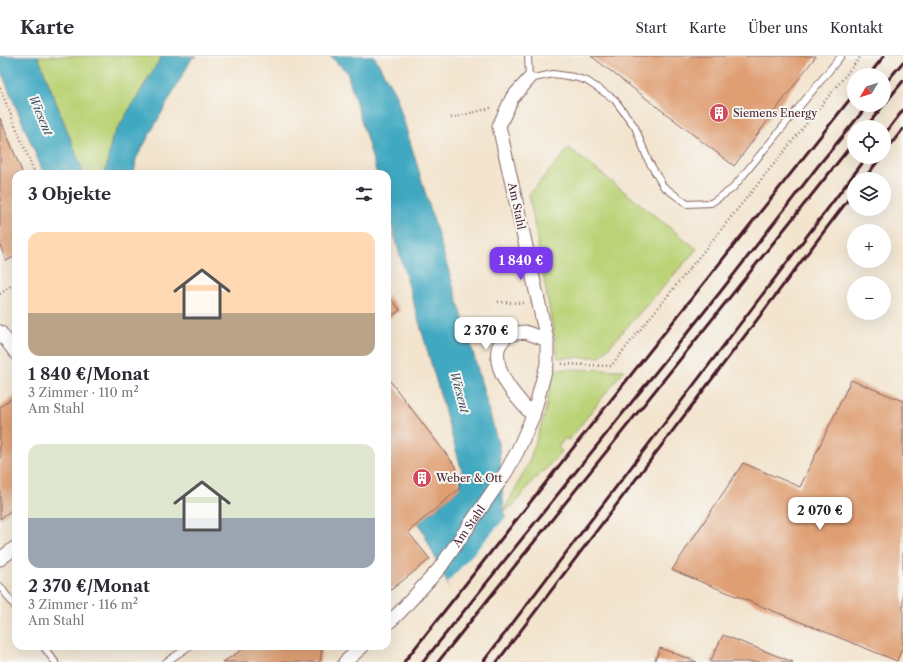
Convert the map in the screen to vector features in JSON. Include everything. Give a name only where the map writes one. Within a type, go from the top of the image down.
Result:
[{"type":"street","name":"Am Stahl","points":[[391,620],[439,568],[506,472],[517,452],[533,416],[548,364],[547,340],[499,126],[512,98],[529,79]]},
{"type":"street","points":[[0,332],[12,348]]},
{"type":"street","points":[[533,416],[514,395],[499,369],[498,348],[508,334],[525,332],[547,340]]},
{"type":"street","points":[[0,559],[12,550]]},
{"type":"street","points":[[344,662],[358,650]]},
{"type":"lane","points":[[528,56],[529,79],[553,74],[574,77],[587,81],[614,99],[635,127],[648,160],[663,186],[686,204],[711,203],[732,189],[841,56]]},
{"type":"lane","points":[[0,586],[12,602]]},
{"type":"lane","points":[[46,650],[55,662]]},
{"type":"lane","points":[[166,662],[184,650]]},
{"type":"path","points":[[548,364],[611,366],[860,56]]},
{"type":"path","points":[[0,88],[33,170]]},
{"type":"path","points":[[451,118],[510,103]]},
{"type":"path","points":[[0,294],[12,285]]},
{"type":"path","points":[[498,302],[539,303]]},
{"type":"green space","points":[[38,56],[162,56],[112,138],[106,170],[82,170]]},
{"type":"green space","points":[[569,148],[697,249],[600,357],[558,358],[529,194]]},
{"type":"green space","points":[[553,369],[624,370],[569,440],[565,438],[558,448],[562,451],[545,470],[533,480],[513,506],[504,511],[529,462],[545,413]]},
{"type":"water","name":"Wiesent","points":[[0,56],[38,56],[82,170],[42,170],[0,69]]},
{"type":"water","points":[[162,56],[197,56],[192,58],[136,159],[135,170],[106,170],[112,138]]},
{"type":"water","name":"Wiesent","points":[[330,56],[374,56],[396,95],[471,345],[499,447],[504,511],[539,662],[476,662],[447,583],[419,523],[460,488],[462,471],[391,224],[391,170],[376,170],[347,72]]},
{"type":"pier","points":[[507,516],[540,660],[539,662],[474,662],[454,609],[447,583]]},
{"type":"building","name":"Siemens Energy","points":[[591,56],[816,56],[734,166]]},
{"type":"building","points":[[0,118],[21,170],[12,170],[12,258],[6,261],[0,245]]},
{"type":"building","points":[[391,299],[400,310],[391,317]]},
{"type":"building","points":[[851,380],[903,401],[903,646],[897,661],[672,570],[743,463],[800,487]]},
{"type":"building","name":"Weber & Ott","points":[[391,382],[456,467],[460,488],[408,532],[430,559],[391,590]]},
{"type":"building","points":[[12,398],[12,509],[0,519],[0,407]]},
{"type":"building","points":[[723,635],[793,662],[710,662]]},
{"type":"building","points":[[660,648],[697,662],[654,662]]},
{"type":"building","points":[[242,650],[322,650],[320,662],[223,662]]},
{"type":"railway","points":[[875,68],[884,56]]},
{"type":"railway","points":[[891,77],[903,62]]},
{"type":"railway","points":[[872,120],[903,81]]},
{"type":"railway","points":[[404,662],[847,103]]},
{"type":"railway","points":[[891,126],[903,110]]},
{"type":"railway","points":[[423,662],[721,291],[818,166],[862,112]]},
{"type":"railway","points":[[891,144],[903,129]]},
{"type":"railway","points":[[438,662],[847,151]]},
{"type":"railway","points":[[483,662],[862,164]]},
{"type":"railway","points":[[869,172],[876,164]]},
{"type":"railway","points":[[497,662],[847,201]]},
{"type":"place","name":"Siemens Energy","points":[[719,113]]},
{"type":"place","name":"Weber & Ott","points":[[422,478]]}]
